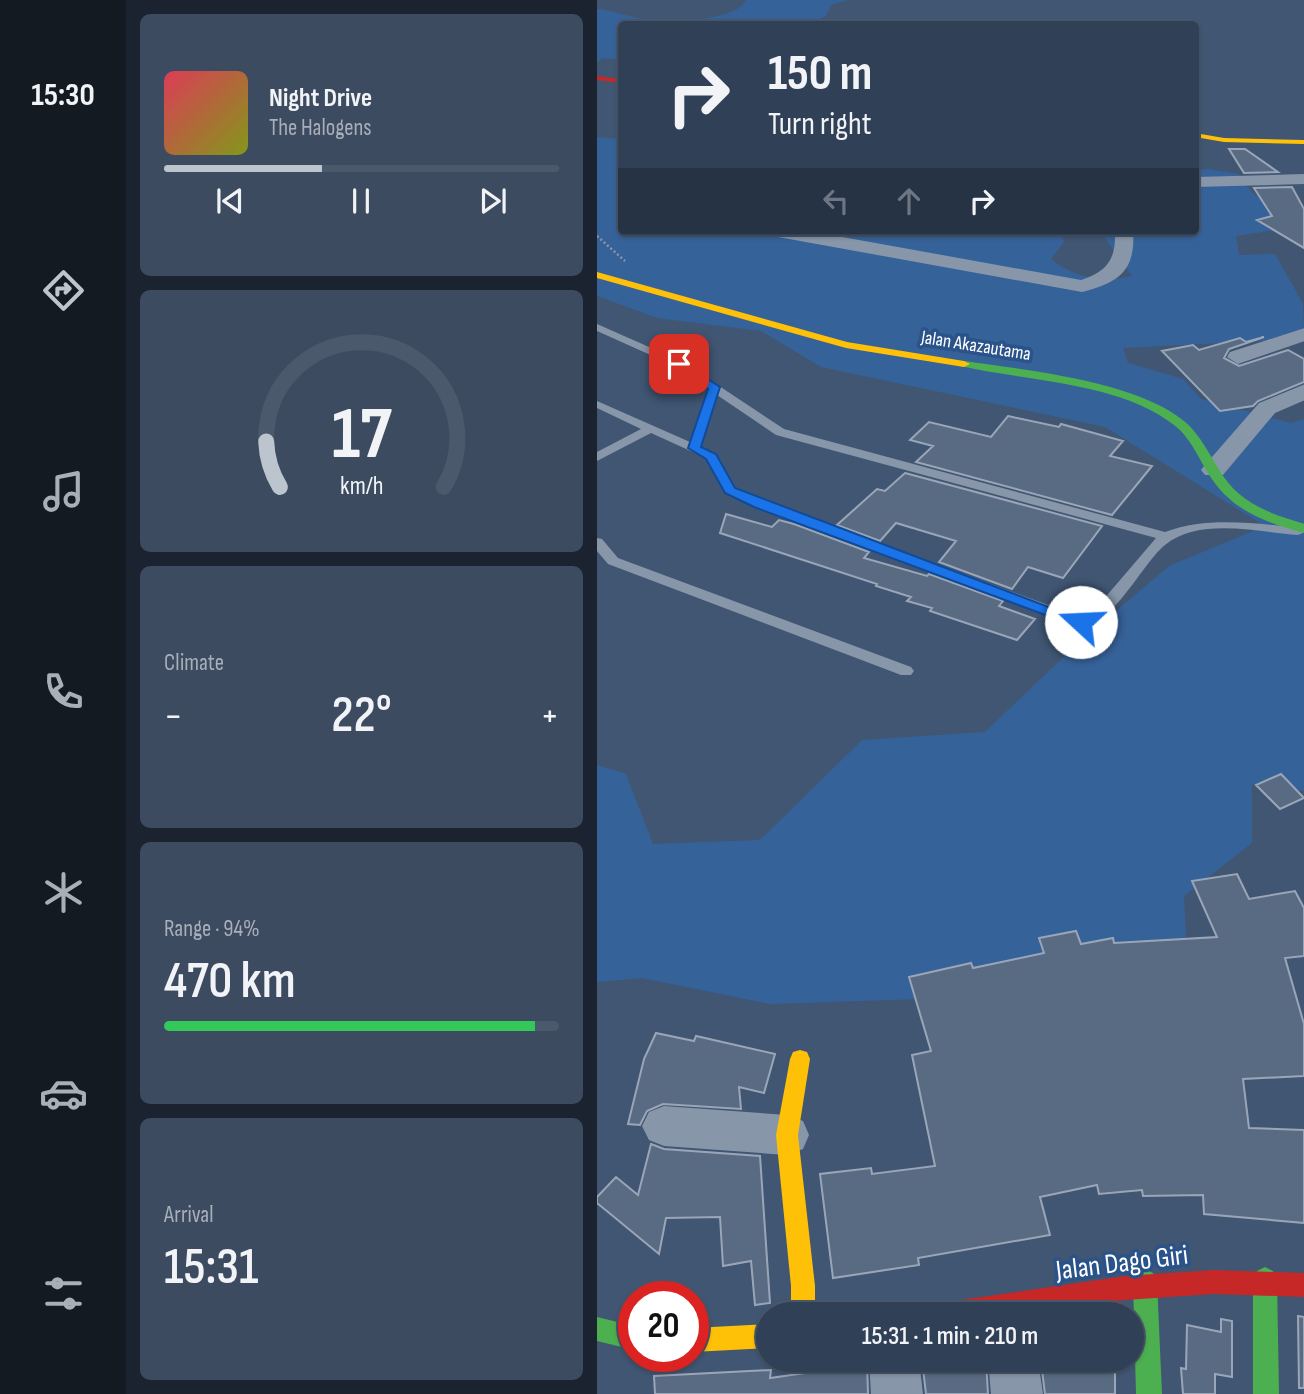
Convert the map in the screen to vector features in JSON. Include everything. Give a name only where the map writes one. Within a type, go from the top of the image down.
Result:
[{"type":"street","points":[[597,78],[618,81]]},
{"type":"street","points":[[1199,136],[1223,140],[1304,142]]},
{"type":"street","points":[[1199,182],[1304,179]]},
{"type":"street","points":[[800,235],[1082,286],[1105,277],[1122,264],[1126,250],[1124,235]]},
{"type":"street","name":"Jalan Akazautama","points":[[597,275],[846,345],[1060,380],[1154,407],[1181,424],[1233,499],[1255,512],[1304,530]]},
{"type":"street","points":[[1238,357],[1304,334]]},
{"type":"street","points":[[1214,470],[1267,408],[1304,391]]},
{"type":"street","points":[[800,1059],[787,1135],[803,1302]]},
{"type":"street","points":[[664,1126],[787,1135]]},
{"type":"street","points":[[1265,1279],[1266,1394]]},
{"type":"street","name":"Jalan Dago Giri","points":[[1046,1302],[1145,1281],[1265,1279],[1304,1285]]},
{"type":"street","points":[[1145,1281],[1149,1394]]},
{"type":"street","points":[[597,1329],[618,1334]]},
{"type":"street","points":[[709,1339],[756,1337]]},
{"type":"street","points":[[895,1372],[897,1394]]},
{"type":"street","points":[[1014,1372],[1017,1394]]},
{"type":"lane","points":[[597,327],[679,364],[780,432],[1167,537]]},
{"type":"lane","points":[[694,448],[714,387]]},
{"type":"lane","points":[[597,404],[711,456],[729,490],[759,504],[1081,622],[1095,618],[1129,575],[1167,537],[1200,527],[1304,530]]},
{"type":"lane","points":[[597,457],[652,428]]},
{"type":"lane","points":[[597,542],[613,561],[906,671]]},
{"type":"shaded area","points":[[746,0],[848,0],[831,5],[826,16],[816,21],[618,21],[618,60],[603,58],[597,62],[597,9],[634,17],[681,20],[714,17],[739,8]]},
{"type":"shaded area","points":[[597,137],[618,139],[618,235],[1063,235],[1064,242],[1051,259],[1079,275],[1110,279],[1132,276],[1103,235],[1199,235],[1199,170],[1238,174],[1258,197],[1274,204],[1304,208],[1304,231],[1276,230],[1236,236],[1239,255],[1275,254],[1303,304],[1304,331],[1280,340],[1123,348],[1128,363],[1183,379],[1201,399],[1291,423],[1304,419],[1304,791],[1252,784],[1252,843],[1184,896],[1186,937],[1070,974],[977,997],[770,1004],[642,978],[597,982],[597,765],[626,774],[653,844],[760,840],[862,740],[985,732],[1075,646],[1169,566],[1265,526],[1105,427],[821,367],[761,331],[657,318],[597,296]]},
{"type":"building","points":[[1229,149],[1245,149],[1278,172],[1244,173]]},
{"type":"building","points":[[1292,187],[1304,209],[1304,248],[1257,220],[1272,216],[1254,188]]},
{"type":"building","points":[[1264,337],[1229,349],[1224,358],[1239,366],[1288,350],[1304,359],[1304,382],[1258,401],[1253,406],[1220,411],[1162,351],[1193,345],[1199,350],[1240,338],[1246,342]]},
{"type":"building","points":[[1008,416],[1059,427],[1061,424],[1123,441],[1110,456],[1152,466],[1112,515],[916,462],[933,446],[910,440],[929,422],[991,437]]},
{"type":"building","points":[[905,473],[1102,526],[1063,578],[1028,567],[1012,589],[939,562],[956,541],[896,523],[880,541],[837,525],[877,489],[885,491]]},
{"type":"building","points":[[726,514],[772,527],[779,520],[794,524],[869,552],[864,558],[927,576],[929,574],[1003,601],[999,606],[1035,619],[1017,640],[930,611],[932,608],[907,601],[911,597],[876,586],[877,584],[720,533]]},
{"type":"building","points":[[1281,774],[1304,798],[1280,809],[1256,785]]},
{"type":"building","points":[[1237,874],[1249,899],[1295,891],[1304,908],[1304,956],[1285,958],[1304,1024],[1304,1076],[1243,1079],[1249,1128],[1304,1130],[1304,1223],[1204,1214],[1203,1195],[1143,1196],[1142,1190],[1099,1194],[1097,1185],[1040,1197],[1050,1235],[918,1258],[919,1265],[833,1278],[820,1174],[871,1168],[872,1174],[935,1166],[912,1055],[931,1051],[909,977],[971,963],[973,968],[1044,953],[1039,938],[1076,931],[1081,944],[1113,938],[1114,943],[1217,937],[1192,881]]},
{"type":"building","points":[[656,1033],[694,1041],[696,1036],[775,1054],[764,1093],[739,1087],[741,1109],[663,1104],[647,1111],[640,1125],[628,1124],[644,1059]]},
{"type":"building","points":[[651,1144],[664,1149],[760,1156],[770,1302],[756,1302],[755,1305],[751,1261],[723,1266],[720,1217],[666,1218],[659,1254],[597,1203],[597,1197],[616,1177],[638,1195]]},
{"type":"building","points":[[1298,1316],[1304,1317],[1304,1388],[1299,1388]]},
{"type":"building","points":[[1221,1319],[1232,1321],[1232,1377],[1215,1374],[1215,1394],[1183,1394],[1181,1368],[1186,1369],[1187,1325],[1221,1332]]},
{"type":"building","points":[[756,1371],[771,1372],[770,1378],[813,1372],[867,1372],[868,1394],[655,1394],[654,1376]]},
{"type":"building","points":[[923,1372],[987,1372],[988,1394],[926,1394]]},
{"type":"building","points":[[1042,1372],[1115,1372],[1115,1394],[1045,1394]]},
{"type":"traffic: fast","points":[[964,364],[1107,391],[1160,411],[1187,431],[1220,483],[1236,500],[1261,514],[1305,529]]},
{"type":"traffic: fast","points":[[1265,1279],[1266,1394]]},
{"type":"traffic: fast","points":[[1145,1281],[1149,1394]]},
{"type":"traffic: fast","points":[[597,1329],[618,1334]]},
{"type":"traffic: slow","points":[[1199,136],[1224,140],[1305,142]]},
{"type":"traffic: slow","points":[[597,275],[846,345],[964,364]]},
{"type":"traffic: slow","points":[[800,1059],[787,1135],[803,1302]]},
{"type":"traffic: slow","points":[[709,1339],[756,1337]]},
{"type":"traffic: jam","points":[[597,78],[618,81]]},
{"type":"traffic: jam","points":[[1024,1302],[1170,1284],[1260,1282],[1305,1285]]},
{"type":"route","points":[[679,364],[714,387],[694,448],[711,456],[729,490],[759,504],[1081,622]]}]
